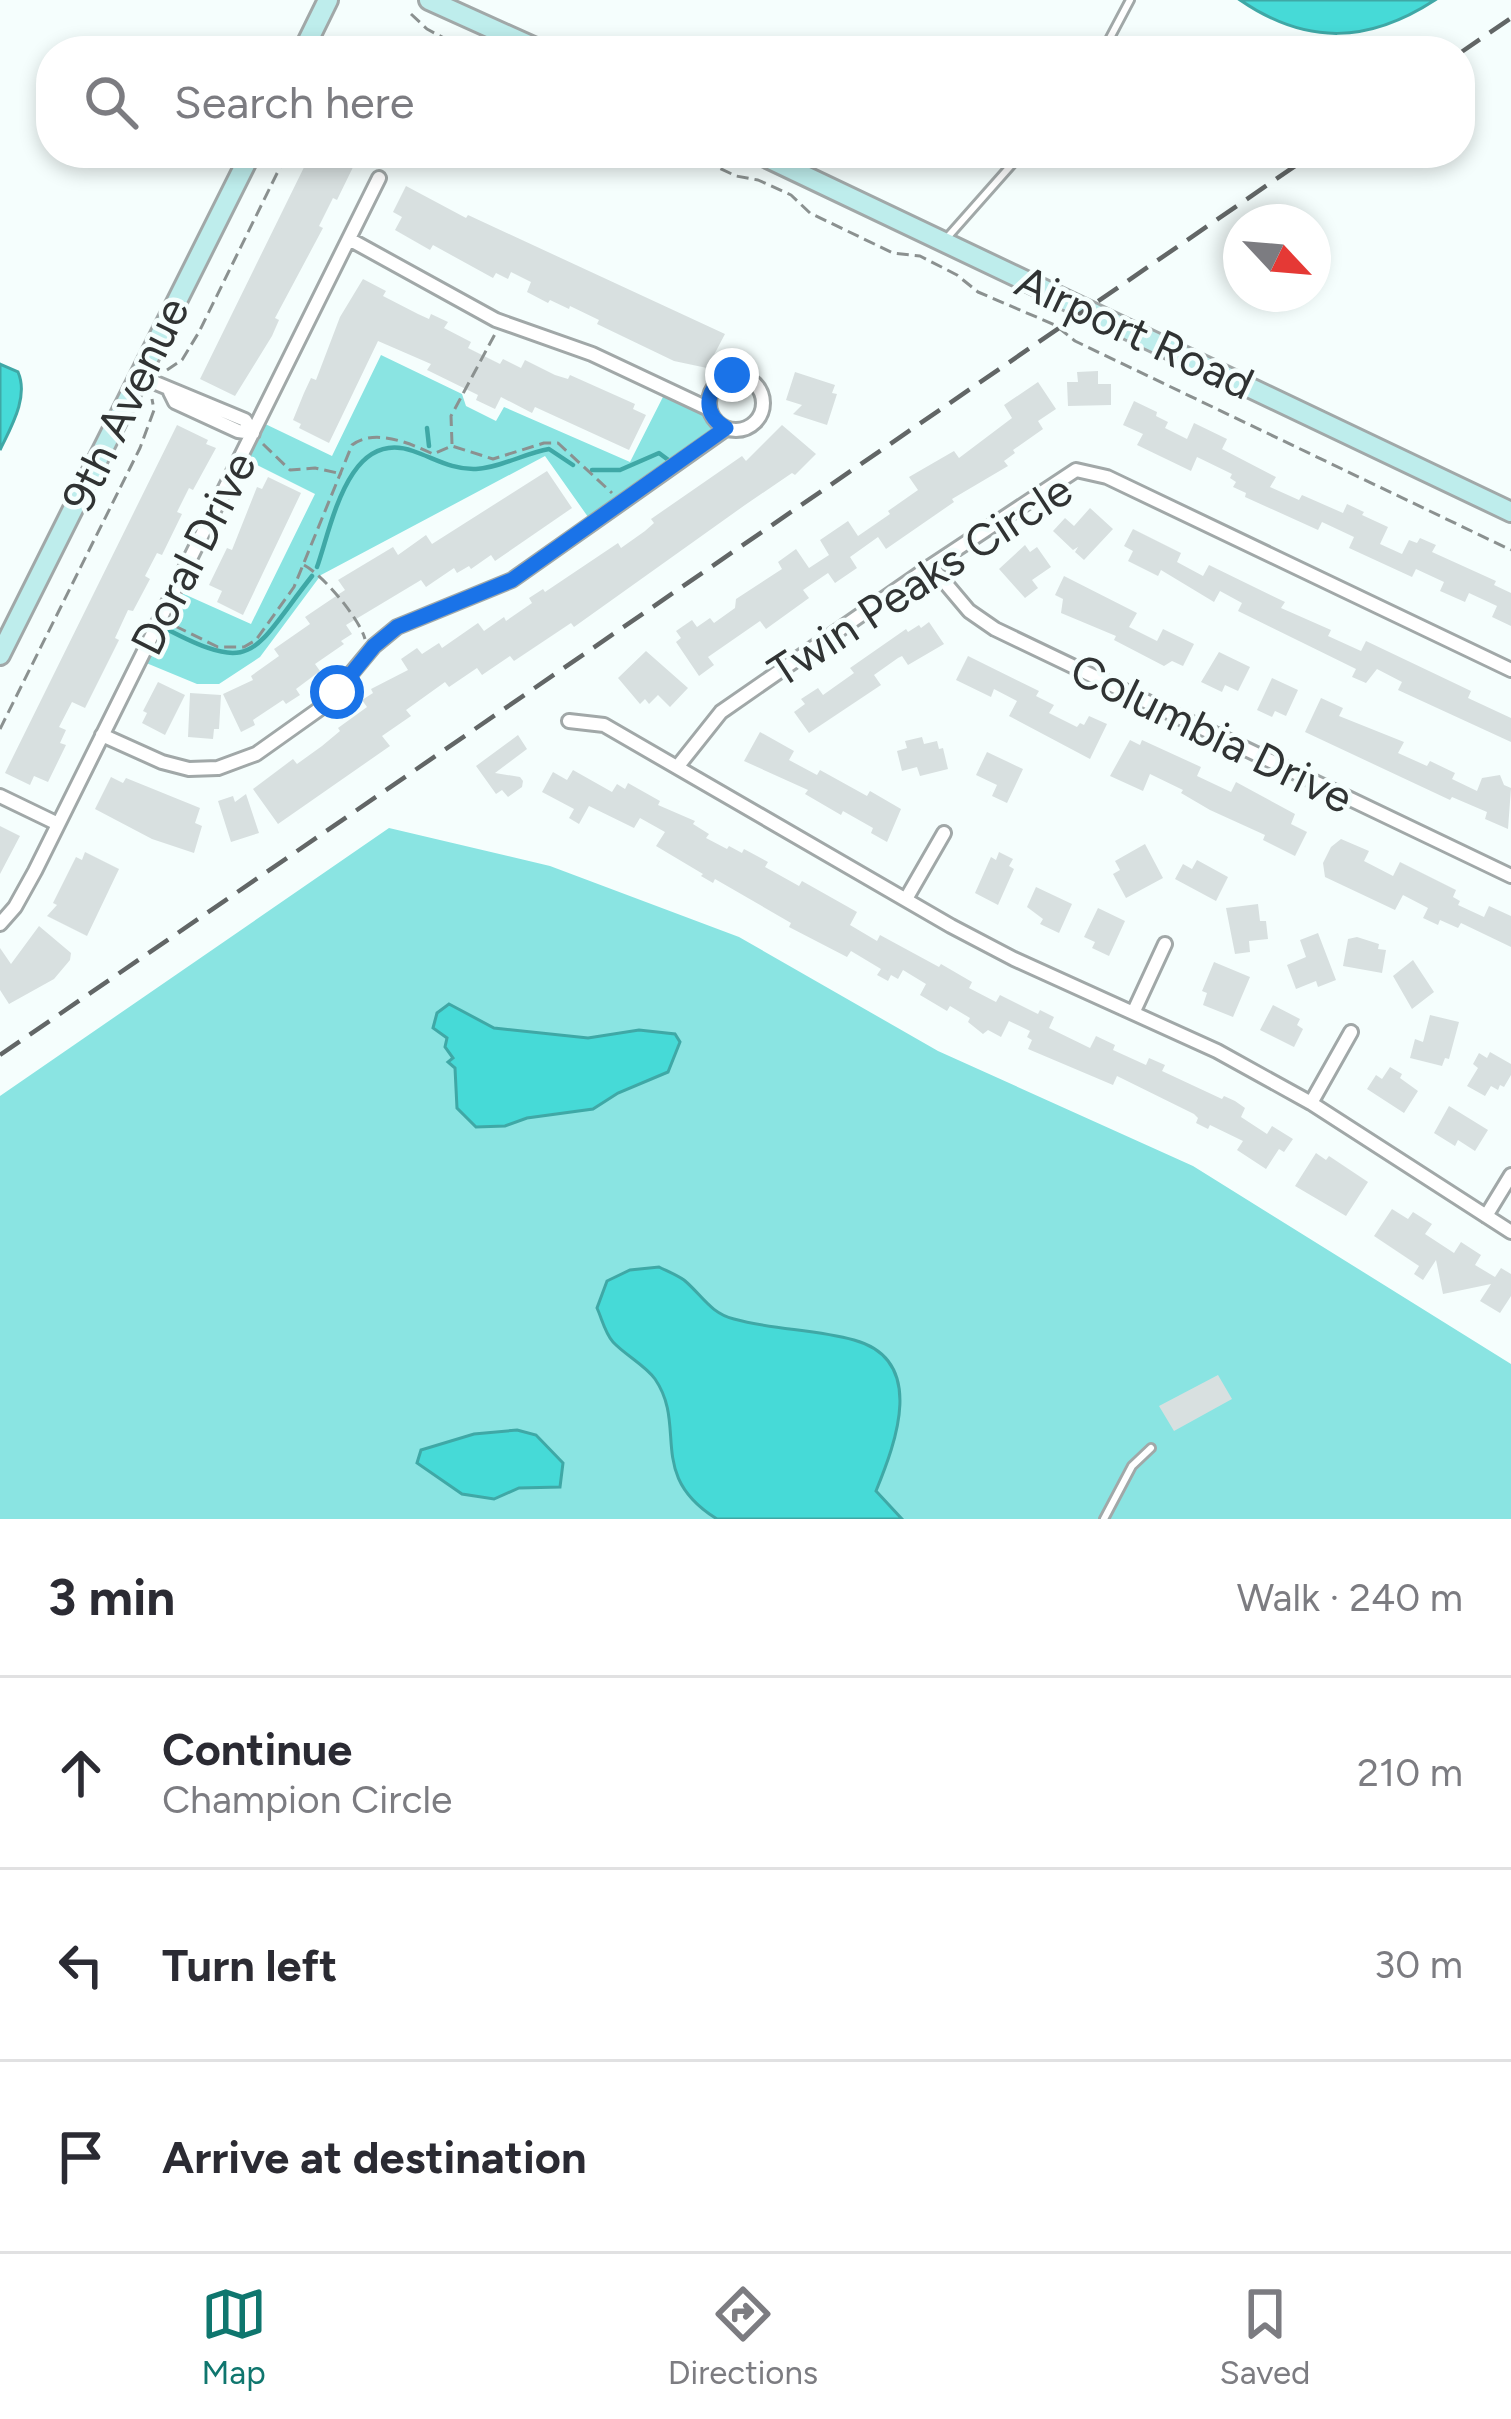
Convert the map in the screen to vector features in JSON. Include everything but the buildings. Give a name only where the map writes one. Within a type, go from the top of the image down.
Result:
[{"type":"main road","points":[[310,36],[328,0]]},
{"type":"main road","points":[[429,0],[509,36]]},
{"type":"main road","name":"9th Avenue","points":[[0,656],[243,168]]},
{"type":"main road","name":"Airport Road","points":[[789,168],[1511,512]]},
{"type":"street","name":"Doral Drive","points":[[0,924],[23,894],[380,178]]},
{"type":"street","points":[[349,239],[501,321],[592,354],[709,409]]},
{"type":"street","points":[[139,376],[245,420],[251,436]]},
{"type":"street","points":[[741,376],[756,385],[763,402],[758,419],[743,429],[726,428],[709,409],[711,391],[724,378],[741,376]]},
{"type":"street","points":[[103,735],[175,767],[210,769],[256,754],[311,717],[370,651],[411,619],[512,580],[726,428]]},
{"type":"street","name":"Twin Peaks Circle","points":[[678,766],[721,712],[1076,470],[1107,477],[1511,670]]},
{"type":"street","name":"Columbia Drive","points":[[931,566],[969,611],[995,629],[1511,876]]},
{"type":"street","points":[[569,721],[604,725],[1014,959],[1134,1011],[1311,1103],[1511,1232]]},
{"type":"street","points":[[0,796],[58,824]]},
{"type":"street","points":[[906,899],[944,832]]},
{"type":"street","points":[[1134,1011],[1165,944]]},
{"type":"street","points":[[1311,1103],[1351,1032]]},
{"type":"street","points":[[1486,1216],[1511,1175]]},
{"type":"lane","points":[[1111,36],[1130,0]]},
{"type":"lane","points":[[944,242],[1009,168]]},
{"type":"lane","points":[[1104,1519],[1132,1466],[1151,1448]]},
{"type":"path","points":[[411,14],[440,36]]},
{"type":"path","points":[[166,371],[182,360],[199,332],[280,168]]},
{"type":"path","points":[[725,168],[791,195],[810,213],[893,253],[920,256],[958,275],[978,292],[1055,325],[1075,341],[1511,550]]},
{"type":"path","points":[[452,446],[450,419],[501,321]]},
{"type":"path","points":[[0,730],[140,448],[154,410],[152,399]]},
{"type":"path","points":[[251,436],[290,470],[315,468],[341,474]]},
{"type":"path","points":[[160,618],[214,646],[249,646],[292,588],[352,445],[365,438],[411,443],[433,454],[452,446],[496,459],[558,443],[580,467],[608,486],[620,505]]},
{"type":"path","points":[[303,564],[324,578],[339,602],[359,620],[370,651]]},
{"type":"shaded area","points":[[1240,0],[1435,0],[1386,25],[1338,33],[1289,25]]},
{"type":"shaded area","points":[[381,355],[462,394],[466,406],[496,421],[504,407],[630,462],[667,389],[709,409],[721,426],[593,524],[545,456],[321,575],[260,657],[219,684],[197,684],[139,660],[175,590],[251,624],[315,494],[241,457],[259,421],[332,456]]},
{"type":"shaded area","points":[[0,364],[18,372],[21,392],[0,450]]},
{"type":"shaded area","points":[[389,828],[550,866],[739,937],[938,1051],[1193,1166],[1511,1364],[1511,1519],[0,1519],[0,1096]]},
{"type":"shaded area","points":[[449,1004],[494,1028],[588,1038],[639,1030],[675,1034],[680,1042],[668,1072],[593,1109],[476,1127],[457,1108],[455,1068],[448,1062],[453,1058],[445,1047],[447,1038],[433,1028],[437,1013]]},
{"type":"shaded area","points":[[659,1267],[684,1280],[726,1316],[839,1336],[877,1350],[891,1365],[900,1405],[876,1491],[902,1519],[717,1519],[695,1502],[675,1468],[669,1415],[655,1379],[610,1338],[597,1308],[607,1281],[630,1270]]},
{"type":"shaded area","points":[[517,1430],[536,1435],[563,1463],[560,1487],[519,1488],[494,1499],[462,1494],[417,1463],[421,1450],[474,1434]]},
{"type":"waterway","points":[[427,428],[429,446]]},
{"type":"waterway","points":[[317,567],[346,485],[373,454],[391,448],[413,451],[459,468],[476,469],[549,449],[573,465]]},
{"type":"waterway","points":[[592,470],[620,470],[659,453],[671,462]]},
{"type":"waterway","points":[[157,624],[214,650],[248,650],[276,624],[312,576]]},
{"type":"railway","points":[[1475,43],[1511,18]]},
{"type":"railway","points":[[0,1055],[1292,168]]},
{"type":"route","points":[[337,692],[374,646],[397,627],[512,580],[726,428],[712,417],[708,400],[716,383],[732,375]]}]
